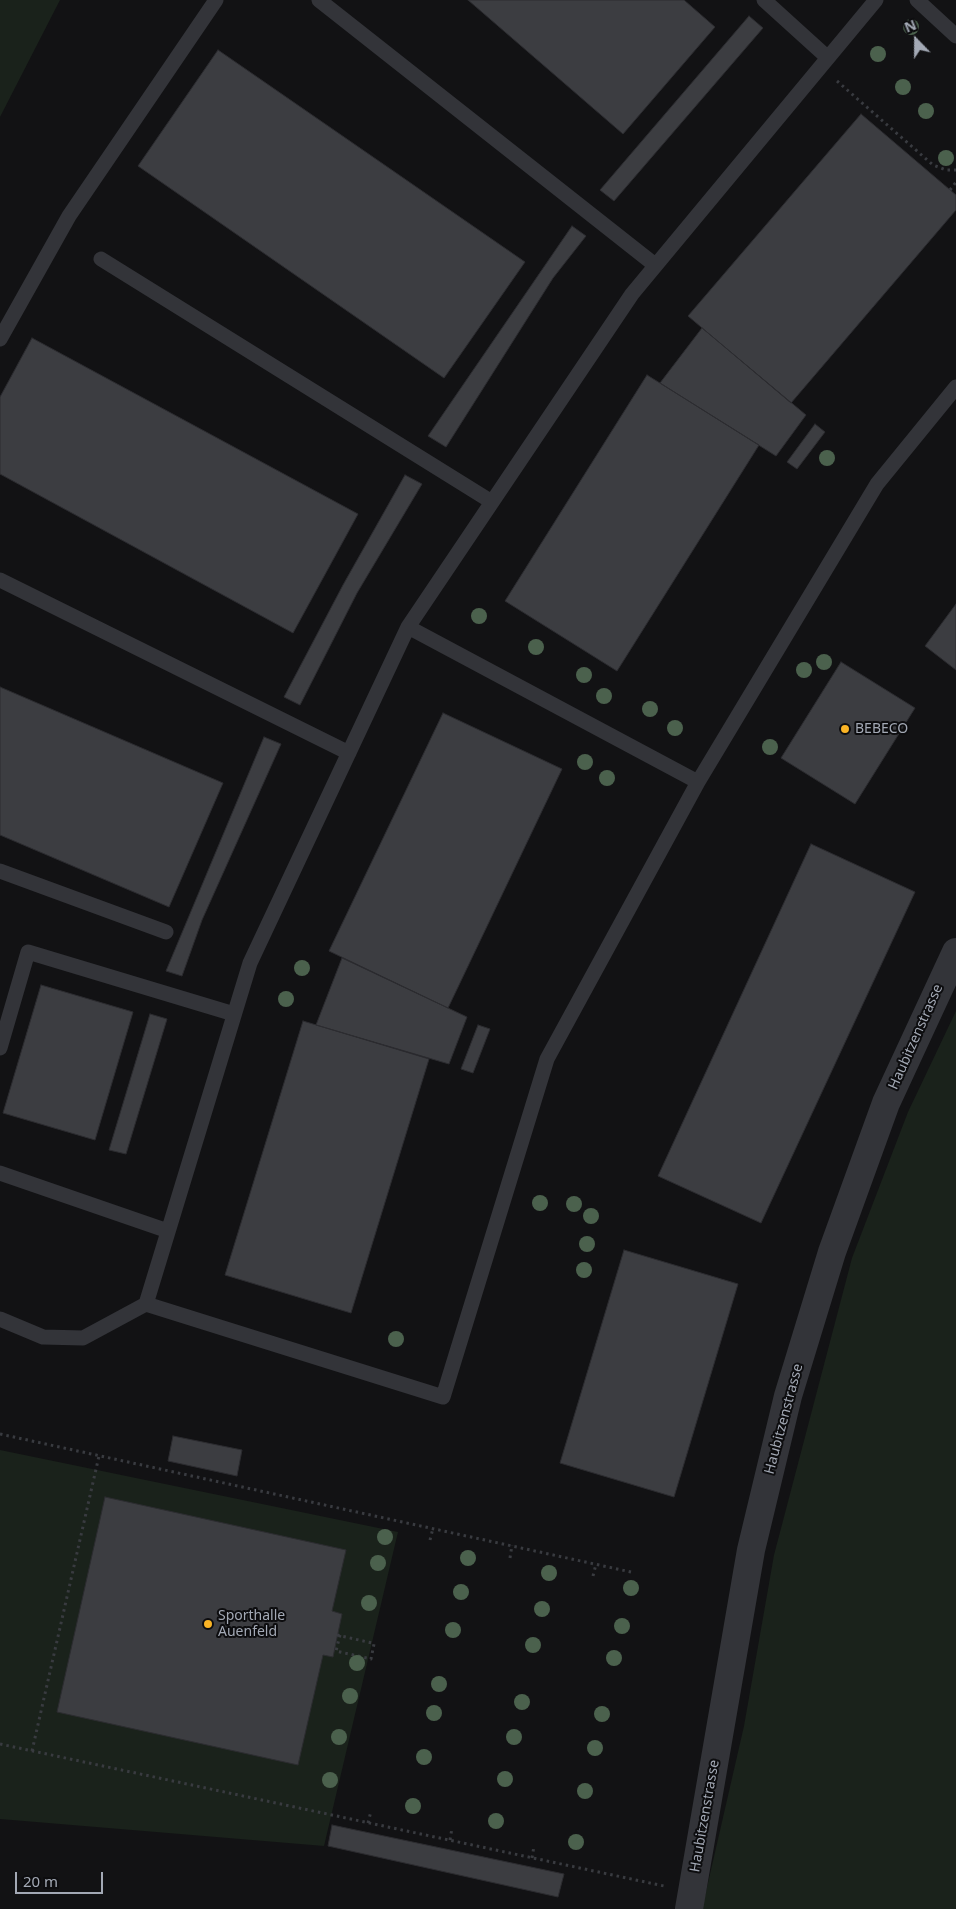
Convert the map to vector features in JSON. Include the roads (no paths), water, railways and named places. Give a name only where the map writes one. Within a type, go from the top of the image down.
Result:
[{"type":"street","name":"Haubitzenstrasse","points":[[690,1900],[752,1550],[788,1396],[832,1252],[886,1103],[956,952]]},
{"type":"lane","points":[[0,339],[69,216],[216,0]]},
{"type":"lane","points":[[319,0],[655,265]]},
{"type":"lane","points":[[764,0],[824,62]]},
{"type":"lane","points":[[0,1319],[43,1337],[83,1338],[146,1304],[250,962],[408,627],[632,294],[876,0]]},
{"type":"lane","points":[[917,0],[956,36]]},
{"type":"lane","points":[[101,259],[492,502]]},
{"type":"lane","points":[[146,1304],[443,1397],[548,1059],[698,782],[877,484],[956,387]]},
{"type":"lane","points":[[0,580],[349,752]]},
{"type":"lane","points":[[408,627],[698,782]]},
{"type":"lane","points":[[0,871],[166,932]]},
{"type":"lane","points":[[0,1048],[28,952],[234,1014]]},
{"type":"lane","points":[[0,1173],[168,1231]]},
{"type":"place","name":"BEBECO","points":[[845,729]]},
{"type":"place","name":"Sporthalle Auenfeld","points":[[208,1624]]}]
